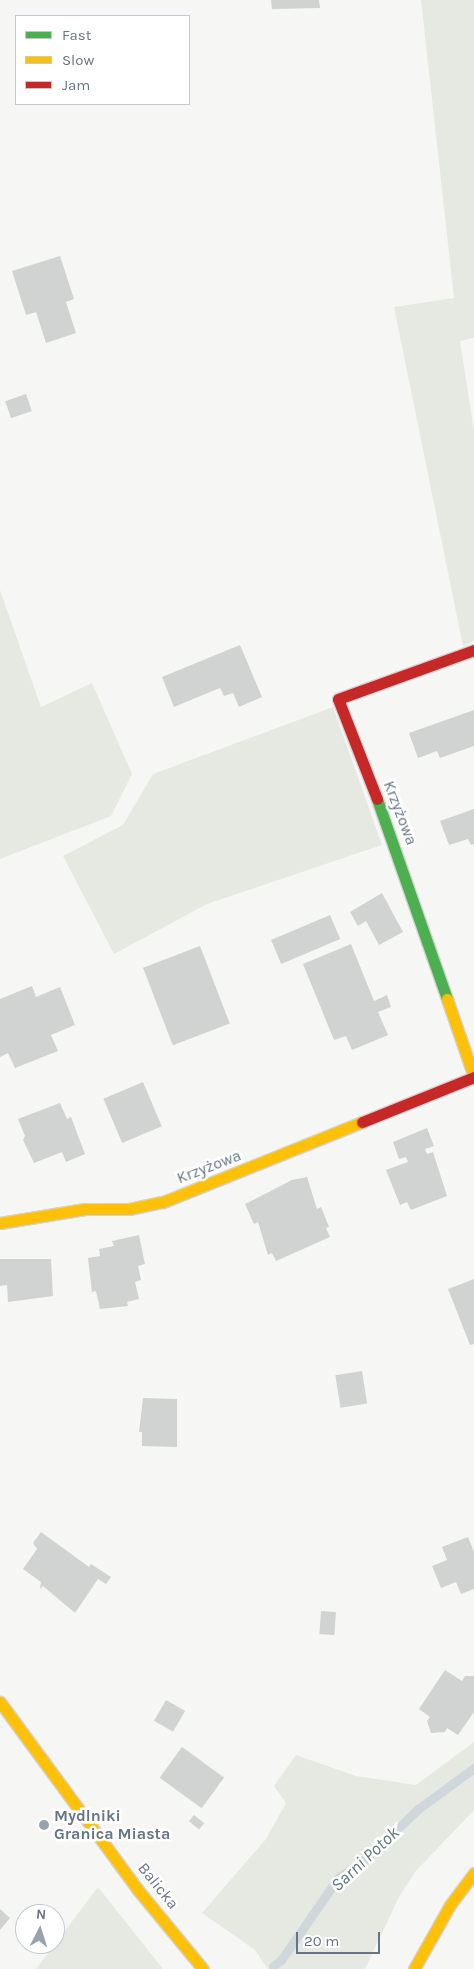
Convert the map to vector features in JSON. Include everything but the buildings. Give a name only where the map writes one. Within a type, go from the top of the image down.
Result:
[{"type":"street","name":"Krzyżowa","points":[[0,1223],[85,1209],[129,1209],[162,1202],[474,1077],[387,824],[338,699],[474,650]]},
{"type":"street","name":"Balicka","points":[[0,1702],[138,1890],[203,1969]]},
{"type":"street","points":[[414,1969],[450,1905],[474,1873]]},
{"type":"shaded area","points":[[421,0],[474,0],[474,338],[460,341],[474,431],[474,641],[463,646],[394,307],[454,298]]},
{"type":"shaded area","points":[[0,590],[41,707],[92,683],[132,774],[111,816],[0,859]]},
{"type":"shaded area","points":[[333,707],[382,845],[207,904],[114,954],[63,856],[123,825],[153,774]]},
{"type":"shaded area","points":[[474,1742],[474,1810],[415,1872],[399,1897],[365,1969],[268,1969],[255,1950],[202,1913],[266,1839],[286,1803],[274,1786],[296,1755],[356,1776],[416,1785]]},
{"type":"shaded area","points":[[98,1887],[163,1969],[36,1969],[47,1954],[65,1954],[65,1931]]},
{"type":"waterway","name":"Sarni Potok","points":[[273,1966],[281,1960],[338,1878],[365,1859],[418,1809],[474,1768]]},
{"type":"traffic: fast","points":[[377,799],[447,999]]},
{"type":"traffic: slow","points":[[447,999],[474,1077]]},
{"type":"traffic: slow","points":[[0,1223],[85,1209],[129,1209],[163,1202],[362,1122]]},
{"type":"traffic: slow","points":[[0,1702],[138,1890],[203,1969]]},
{"type":"traffic: slow","points":[[414,1969],[450,1905],[474,1873]]},
{"type":"traffic: jam","points":[[377,799],[338,699],[474,650]]},
{"type":"traffic: jam","points":[[362,1122],[474,1077]]},
{"type":"place","name":"Mydlniki Granica Miasta","points":[[44,1825]]}]
